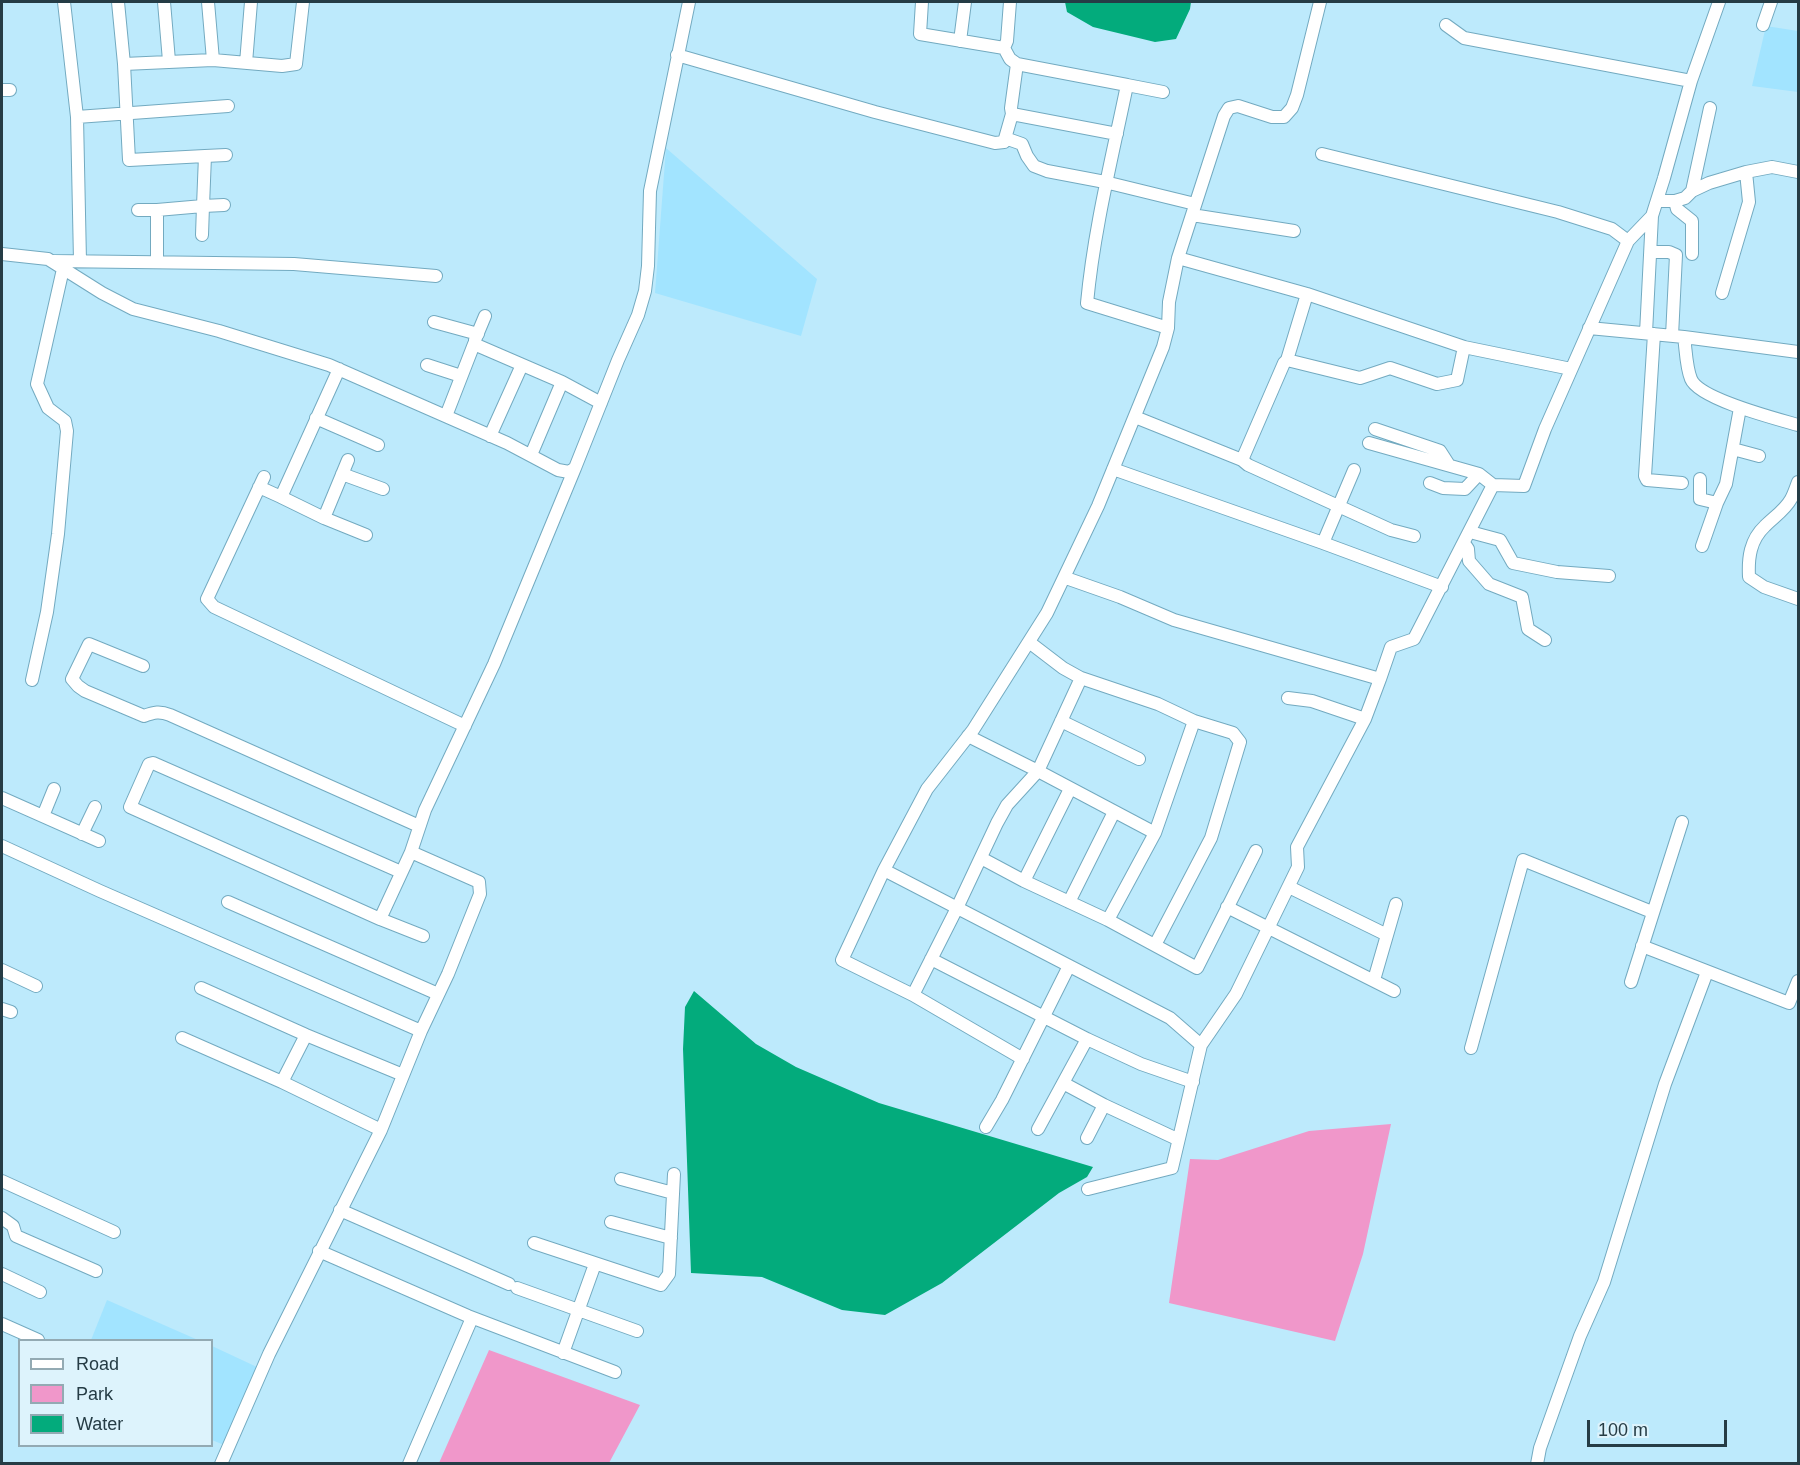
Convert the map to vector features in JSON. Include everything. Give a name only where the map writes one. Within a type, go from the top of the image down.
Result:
[{"type":"street","points":[[64,2],[77,117],[80,261]]},
{"type":"street","points":[[118,2],[129,160],[226,155]]},
{"type":"street","points":[[164,2],[169,61]]},
{"type":"street","points":[[208,2],[213,60]]},
{"type":"street","points":[[246,63],[251,2]]},
{"type":"street","points":[[124,64],[213,60],[282,66],[296,64],[303,2]]},
{"type":"street","points":[[380,919],[411,852],[425,810],[494,664],[638,315],[645,291],[648,266],[650,191],[689,2]]},
{"type":"street","points":[[922,2],[920,34],[1004,48]]},
{"type":"street","points":[[960,41],[966,2]]},
{"type":"street","points":[[1010,2],[1007,40],[1004,48],[1010,59],[1017,64],[1163,92]]},
{"type":"street","points":[[1023,1059],[913,995],[842,960],[884,870],[927,789],[968,736],[1047,614],[1066,578],[1163,347],[1178,258],[1224,116],[1230,108],[1238,106],[1272,117],[1284,117],[1292,108],[1320,2]]},
{"type":"street","points":[[1682,483],[1654,482],[1647,480],[1644,476],[1652,216],[1690,81],[1719,2]]},
{"type":"street","points":[[1763,26],[1771,2]]},
{"type":"street","points":[[1446,25],[1464,38],[1690,81]]},
{"type":"street","points":[[677,55],[865,109],[995,143],[1004,142],[1012,114],[1017,64]]},
{"type":"street","points":[[1127,85],[1105,182],[1089,273],[1087,303],[1168,328]]},
{"type":"street","points":[[77,117],[228,106]]},
{"type":"street","points":[[1692,191],[1710,108]]},
{"type":"street","points":[[1012,114],[1117,134]]},
{"type":"street","points":[[1005,138],[1022,144],[1034,166],[1047,171],[1105,182],[1193,209],[1294,231]]},
{"type":"street","points":[[1322,154],[1558,212],[1612,229],[1628,241]]},
{"type":"street","points":[[202,235],[205,156]]},
{"type":"street","points":[[1657,201],[1675,201],[1685,198],[1692,191],[1709,183],[1746,172],[1772,167],[1798,172]]},
{"type":"street","points":[[1722,293],[1749,202],[1746,172]]},
{"type":"street","points":[[1675,201],[1677,209],[1692,221],[1692,254]]},
{"type":"street","points":[[138,210],[224,205]]},
{"type":"street","points":[[157,210],[157,261]]},
{"type":"street","points":[[1370,443],[1479,474],[1493,485],[1524,486],[1545,429],[1628,241],[1652,216]]},
{"type":"street","points":[[1651,252],[1669,252],[1676,255],[1678,336],[1691,380],[1698,388],[1740,408],[1798,425]]},
{"type":"street","points":[[2,254],[51,261],[294,264],[436,276]]},
{"type":"street","points":[[1178,258],[1306,294],[1464,347],[1571,369]]},
{"type":"street","points":[[51,261],[102,294],[133,309],[219,332],[339,369],[490,435],[558,470],[569,472],[575,468]]},
{"type":"street","points":[[32,680],[47,612],[57,546],[68,431],[65,421],[48,408],[37,384],[63,269]]},
{"type":"street","points":[[1242,460],[1287,360],[1306,294]]},
{"type":"street","points":[[446,416],[485,316]]},
{"type":"street","points":[[434,322],[476,339],[522,365],[562,382],[601,403]]},
{"type":"street","points":[[1589,328],[1678,336],[1798,352]]},
{"type":"street","points":[[1287,360],[1360,378],[1390,368],[1437,384],[1458,380],[1464,347]]},
{"type":"street","points":[[427,365],[461,376]]},
{"type":"street","points":[[490,435],[522,365]]},
{"type":"street","points":[[281,497],[339,369]]},
{"type":"street","points":[[531,456],[562,382]]},
{"type":"street","points":[[1702,546],[1716,503],[1726,484],[1740,408]]},
{"type":"street","points":[[1135,417],[1242,460],[1248,465],[1391,530],[1414,536]]},
{"type":"street","points":[[316,418],[378,445]]},
{"type":"street","points":[[1375,429],[1440,451],[1449,465]]},
{"type":"street","points":[[1733,449],[1759,456]]},
{"type":"street","points":[[324,518],[348,460]]},
{"type":"street","points":[[1113,470],[1442,587]]},
{"type":"street","points":[[1323,543],[1354,470]]},
{"type":"street","points":[[342,474],[383,489]]},
{"type":"street","points":[[1430,483],[1443,488],[1465,489],[1479,474]]},
{"type":"street","points":[[1700,479],[1700,499],[1716,503]]},
{"type":"street","points":[[366,535],[281,497],[262,482],[207,599],[214,607],[465,726]]},
{"type":"street","points":[[1798,482],[1791,500],[1764,526],[1753,541],[1748,560],[1749,577],[1764,587],[1798,599]]},
{"type":"street","points":[[1088,1189],[1172,1168],[1201,1045],[1236,994],[1289,887],[1298,867],[1297,847],[1365,719],[1391,646],[1414,639],[1493,485]]},
{"type":"street","points":[[1467,538],[1500,540],[1513,563],[1557,572],[1609,576]]},
{"type":"street","points":[[1467,538],[1469,561],[1489,584],[1522,597],[1528,629],[1545,640]]},
{"type":"street","points":[[1066,578],[1120,597],[1174,620],[1380,679]]},
{"type":"street","points":[[1029,642],[1063,668],[1081,678],[1158,704],[1194,721],[1233,733],[1240,742],[1211,837],[1155,945]]},
{"type":"street","points":[[143,666],[89,644],[72,679],[86,691],[144,716],[153,712],[170,715],[420,826]]},
{"type":"street","points":[[913,995],[1007,805],[1038,771],[1081,678]]},
{"type":"street","points":[[1288,699],[1312,701],[1365,719]]},
{"type":"street","points":[[1108,920],[1155,833],[1194,721]]},
{"type":"street","points":[[1061,722],[1139,759]]},
{"type":"street","points":[[968,736],[1155,833]]},
{"type":"street","points":[[401,872],[153,763],[149,764],[131,809],[423,936]]},
{"type":"street","points":[[43,816],[54,789]]},
{"type":"street","points":[[1024,881],[1070,789]]},
{"type":"street","points":[[2,798],[99,842]]},
{"type":"street","points":[[82,834],[95,807]]},
{"type":"street","points":[[1069,902],[1114,812]]},
{"type":"street","points":[[1631,982],[1682,822]]},
{"type":"street","points":[[2,846],[421,1031]]},
{"type":"street","points":[[981,858],[1024,881],[1108,920],[1197,968],[1256,851]]},
{"type":"street","points":[[221,1464],[269,1354],[381,1130],[480,894],[479,882],[411,852]]},
{"type":"street","points":[[1471,1048],[1523,860],[1652,912]]},
{"type":"street","points":[[884,870],[1170,1018],[1201,1045]]},
{"type":"street","points":[[1289,887],[1387,935]]},
{"type":"street","points":[[228,902],[438,994]]},
{"type":"street","points":[[1374,980],[1396,904]]},
{"type":"street","points":[[1227,908],[1394,991]]},
{"type":"street","points":[[1642,946],[1794,1004],[1798,981]]},
{"type":"street","points":[[931,959],[1087,1039],[1141,1064],[1193,1082]]},
{"type":"street","points":[[986,1126],[1002,1100],[1069,966]]},
{"type":"street","points":[[2,970],[36,986]]},
{"type":"street","points":[[1537,1464],[1540,1448],[1580,1336],[1604,1282],[1665,1084],[1707,972]]},
{"type":"street","points":[[201,987],[403,1076]]},
{"type":"street","points":[[282,1082],[306,1035]]},
{"type":"street","points":[[182,1038],[282,1082],[381,1130]]},
{"type":"street","points":[[1038,1129],[1087,1039]]},
{"type":"street","points":[[1063,1083],[1177,1139]]},
{"type":"street","points":[[1087,1138],[1104,1105]]},
{"type":"street","points":[[534,1243],[662,1285],[669,1274],[674,1174]]},
{"type":"street","points":[[621,1179],[673,1193]]},
{"type":"street","points":[[2,1181],[114,1232]]},
{"type":"street","points":[[340,1210],[513,1286],[638,1331]]},
{"type":"street","points":[[2,1218],[13,1226],[16,1236],[96,1270]]},
{"type":"street","points":[[611,1222],[671,1238]]},
{"type":"street","points":[[320,1251],[472,1318],[615,1372]]},
{"type":"street","points":[[563,1353],[595,1264]]},
{"type":"street","points":[[2,1274],[40,1292]]},
{"type":"street","points":[[409,1464],[472,1318]]},
{"type":"street","points":[[2,1324],[34,1339]]},
{"type":"shaded area","points":[[1766,26],[1798,31],[1798,92],[1752,86]]},
{"type":"shaded area","points":[[666,148],[817,279],[801,336],[655,293]]},
{"type":"shaded area","points":[[107,1300],[196,1339],[91,1339]]},
{"type":"shaded area","points":[[213,1346],[257,1367],[224,1445],[213,1440]]},
{"type":"green space","points":[[1391,1124],[1363,1254],[1335,1341],[1169,1303],[1190,1159],[1218,1160],[1309,1131]]},
{"type":"green space","points":[[489,1350],[640,1405],[609,1463],[439,1463]]},
{"type":"water","points":[[1065,2],[1191,2],[1176,39],[1155,42],[1093,27],[1067,12]]},
{"type":"water","points":[[694,991],[756,1044],[796,1067],[879,1103],[1093,1167],[1087,1177],[1059,1193],[942,1283],[885,1315],[842,1310],[762,1277],[691,1273],[683,1049],[685,1007]]}]
